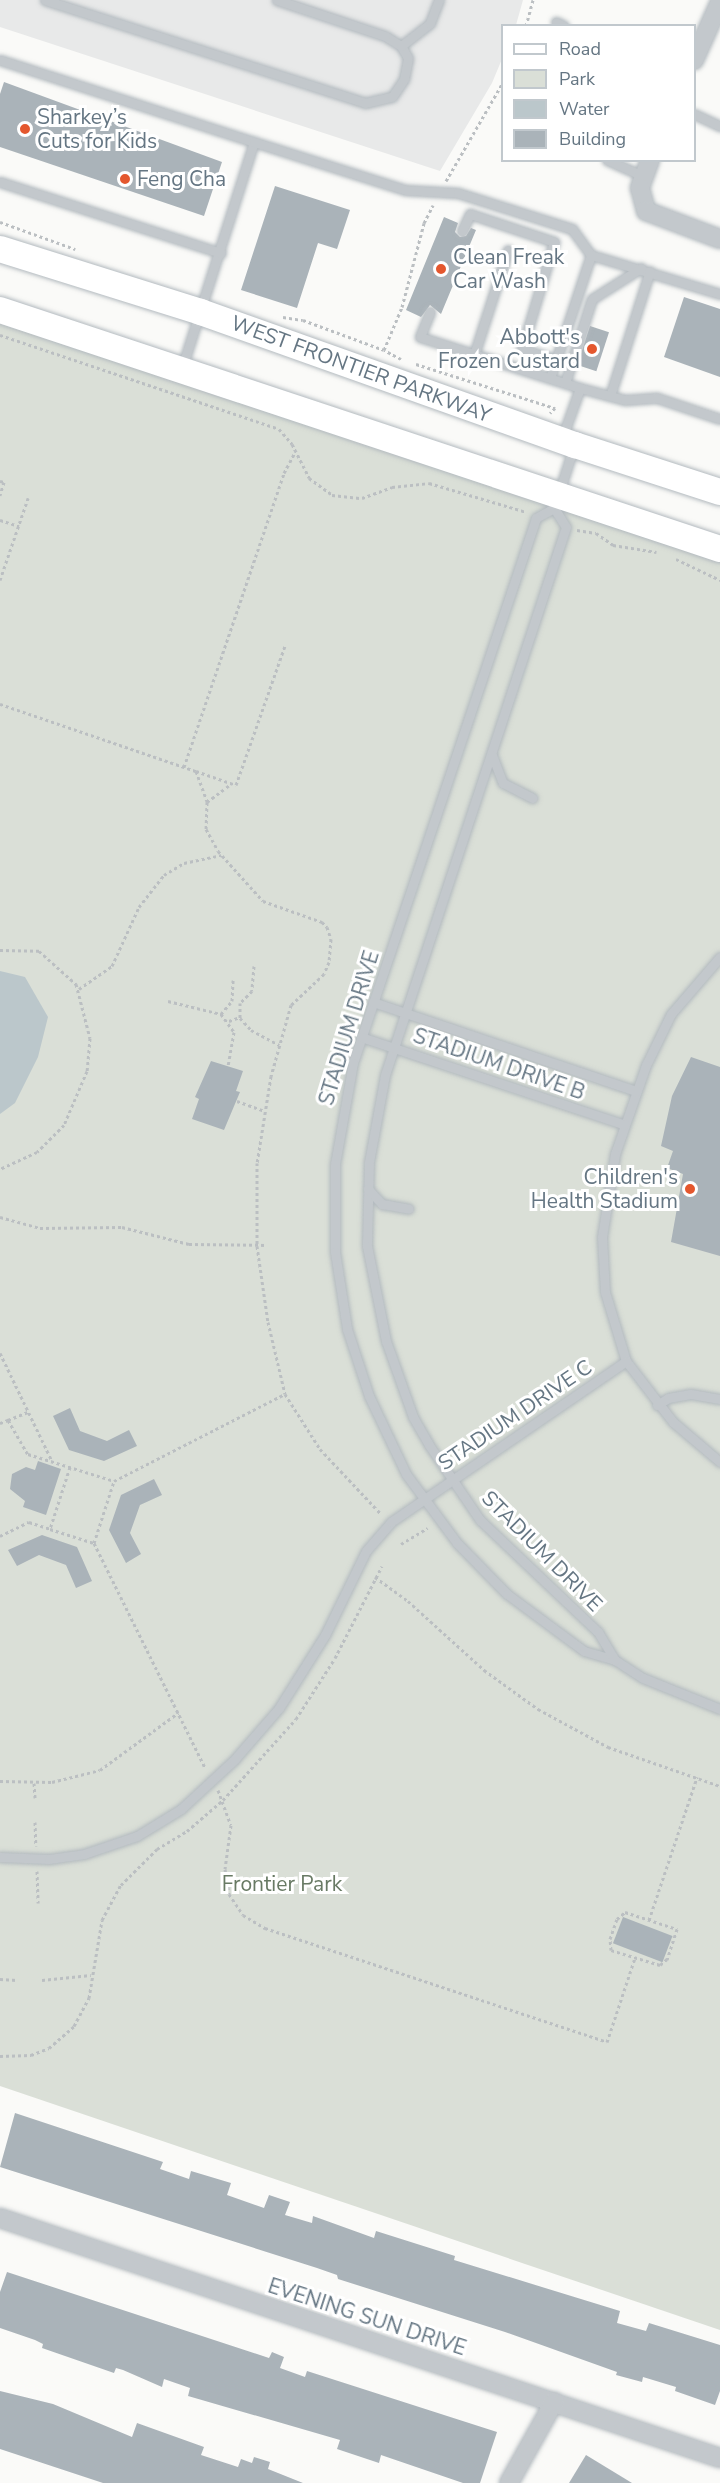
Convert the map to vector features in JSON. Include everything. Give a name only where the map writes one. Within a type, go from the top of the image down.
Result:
[{"type":"street","points":[[696,56],[719,8]]},
{"type":"street","points":[[646,168],[640,202],[657,218],[720,239]]},
{"type":"street","name":"WEST FRONTIER PARKWAY","points":[[0,249],[201,312],[568,443],[720,492]]},
{"type":"street","points":[[0,310],[181,370],[556,502],[720,549]]},
{"type":"street","name":"EVENING SUN DRIVE","points":[[0,2218],[720,2458]]},
{"type":"street","points":[[509,2483],[554,2402]]},
{"type":"lane","points":[[45,0],[365,103],[392,97],[404,79],[408,58],[401,46],[385,36],[277,0]]},
{"type":"lane","points":[[401,46],[430,23],[439,0]]},
{"type":"lane","points":[[0,60],[405,190],[458,193],[572,229],[591,255],[720,294]]},
{"type":"lane","points":[[696,115],[720,126]]},
{"type":"lane","points":[[181,370],[254,142]]},
{"type":"lane","points":[[617,162],[646,168]]},
{"type":"lane","points":[[0,182],[220,253]]},
{"type":"lane","points":[[462,231],[470,214],[554,242],[522,349],[555,360]]},
{"type":"lane","points":[[474,355],[508,250]]},
{"type":"lane","points":[[550,378],[591,255]]},
{"type":"lane","points":[[565,383],[592,298],[646,270]]},
{"type":"lane","points":[[610,396],[646,270]]},
{"type":"lane","points":[[430,312],[420,337],[580,388],[610,396],[657,398],[720,419]]},
{"type":"lane","points":[[566,527],[556,502],[580,388]]},
{"type":"lane","points":[[536,518],[556,502]]},
{"type":"lane","name":"STADIUM DRIVE","points":[[536,518],[361,1037],[342,1105],[335,1164],[333,1230],[340,1293],[351,1344],[369,1396],[397,1458],[457,1544],[507,1594],[585,1651],[615,1659],[643,1678],[720,1708]]},
{"type":"lane","name":"STADIUM DRIVE","points":[[566,527],[394,1048],[373,1133],[368,1188],[367,1246],[386,1341],[413,1417],[450,1481],[501,1542],[598,1632],[615,1659]]},
{"type":"lane","points":[[491,753],[503,783],[532,798]]},
{"type":"lane","points":[[720,957],[671,1014],[636,1091],[608,1186],[602,1238],[605,1292],[626,1361],[657,1405],[694,1443],[720,1462]]},
{"type":"lane","name":"STADIUM DRIVE B","points":[[373,1002],[636,1091]]},
{"type":"lane","name":"STADIUM DRIVE B","points":[[361,1037],[625,1125]]},
{"type":"lane","points":[[368,1188],[382,1204],[409,1209]]},
{"type":"lane","name":"STADIUM DRIVE C","points":[[0,1857],[49,1859],[101,1850],[137,1836],[181,1809],[234,1760],[279,1707],[325,1635],[366,1551],[391,1522],[626,1361]]},
{"type":"lane","points":[[657,1405],[668,1398],[691,1394],[720,1399]]},
{"type":"path","points":[[527,24],[533,0]]},
{"type":"path","points":[[501,86],[439,192],[424,223],[402,307],[384,350],[555,408],[535,431]]},
{"type":"path","points":[[0,335],[279,429],[296,452],[309,478],[324,491],[347,499],[429,483],[470,498],[521,509],[536,518]]},
{"type":"path","points":[[184,767],[284,473],[296,452]]},
{"type":"path","points":[[0,481],[4,482],[0,495]]},
{"type":"path","points":[[0,580],[28,498]]},
{"type":"path","points":[[0,520],[19,526]]},
{"type":"path","points":[[566,527],[596,533],[613,545],[635,551],[666,554]]},
{"type":"path","points":[[674,558],[720,580]]},
{"type":"path","points":[[0,704],[236,785],[285,646]]},
{"type":"path","points":[[196,771],[207,802],[206,829],[221,855],[263,901],[322,922],[331,939],[329,962],[324,974],[291,1005],[279,1045],[264,1111],[256,1174],[256,1245],[268,1322],[285,1394],[320,1449],[380,1513]]},
{"type":"path","points":[[207,802],[232,783]]},
{"type":"path","points":[[79,989],[112,966],[140,907],[165,875],[184,863],[221,855]]},
{"type":"path","points":[[0,950],[39,951],[79,989],[90,1038],[87,1071],[79,1093],[52,1139],[17,1164],[0,1169]]},
{"type":"path","points":[[254,966],[252,991],[240,1003],[240,1017],[251,1030],[279,1045]]},
{"type":"path","points":[[221,1014],[232,1001],[233,980]]},
{"type":"path","points":[[168,1001],[221,1014],[229,1021],[234,1032],[228,1066]]},
{"type":"path","points":[[229,1021],[240,1017]]},
{"type":"path","points":[[237,1101],[264,1111]]},
{"type":"path","points":[[0,1217],[40,1228],[122,1227],[189,1244],[266,1245]]},
{"type":"path","points":[[0,1353],[52,1461]]},
{"type":"path","points":[[8,1420],[28,1454],[114,1481],[285,1394]]},
{"type":"path","points":[[0,1423],[28,1412]]},
{"type":"path","points":[[50,1528],[70,1467]]},
{"type":"path","points":[[114,1481],[94,1543],[205,1768]]},
{"type":"path","points":[[0,1536],[29,1522],[94,1543]]},
{"type":"path","points":[[401,1544],[428,1528]]},
{"type":"path","points":[[404,1534],[408,1538]]},
{"type":"path","points":[[0,2056],[31,2055],[63,2038],[81,2018],[89,1998],[91,1975],[102,1920],[121,1885],[157,1849],[187,1831],[223,1800],[266,1754],[319,1686],[382,1566]]},
{"type":"path","points":[[375,1577],[408,1601],[484,1670],[538,1709],[608,1747],[720,1786]]},
{"type":"path","points":[[0,1781],[34,1783],[71,1778],[100,1770],[178,1713]]},
{"type":"path","points":[[649,1920],[697,1777]]},
{"type":"path","points":[[34,1783],[34,1798]]},
{"type":"path","points":[[217,1788],[231,1825],[225,1869],[229,1894],[243,1915],[265,1928],[607,2042],[635,1958]]},
{"type":"path","points":[[35,1822],[36,1846]]},
{"type":"path","points":[[37,1866],[38,1903]]},
{"type":"path","points":[[625,1912],[649,1920],[677,1929],[666,1959],[655,1965],[611,1950],[616,1919],[625,1912]]},
{"type":"path","points":[[42,1980],[91,1975]]},
{"type":"path","points":[[0,1979],[17,1980]]},
{"type":"shaded area","points":[[0,0],[523,0],[516,24],[501,24],[501,61],[492,83],[440,171],[0,27]]},
{"type":"green space","name":"Frontier Park","points":[[0,317],[720,551],[720,2330],[0,2086]]},
{"type":"water","points":[[0,971],[25,977],[48,1017],[38,1057],[15,1103],[0,1114]]},
{"type":"building","points":[[4,82],[222,162],[204,216],[0,147],[0,94]]},
{"type":"building","points":[[275,186],[350,210],[337,249],[318,243],[297,308],[241,290]]},
{"type":"building","name":"Clean Freak Car Wash","points":[[444,217],[458,223],[455,232],[460,237],[466,236],[471,228],[476,230],[441,314],[430,305],[421,317],[406,310]]},
{"type":"building","points":[[684,297],[720,309],[720,377],[664,357]]},
{"type":"building","name":"Abbott's Frozen Custard","points":[[590,326],[609,332],[596,371],[577,365]]},
{"type":"building","points":[[691,1057],[720,1067],[720,1256],[671,1242],[683,1174],[667,1168],[673,1151],[661,1146],[672,1096]]},
{"type":"building","points":[[211,1061],[243,1071],[236,1091],[240,1092],[224,1130],[192,1119],[199,1099],[195,1097]]},
{"type":"building","points":[[70,1408],[80,1431],[107,1441],[129,1430],[137,1446],[104,1461],[69,1450],[53,1416]]},
{"type":"building","points":[[38,1461],[61,1469],[46,1515],[23,1507],[25,1501],[10,1489],[12,1474],[26,1467],[35,1470]]},
{"type":"building","points":[[154,1479],[162,1495],[140,1505],[130,1533],[141,1554],[126,1563],[109,1530],[121,1495]]},
{"type":"building","points":[[42,1535],[77,1547],[92,1581],[76,1588],[66,1565],[39,1555],[17,1566],[8,1550]]},
{"type":"building","points":[[623,1917],[672,1936],[662,1962],[613,1943]]},
{"type":"building","points":[[15,2113],[163,2162],[160,2169],[189,2179],[191,2171],[231,2183],[227,2195],[264,2208],[269,2195],[290,2202],[285,2215],[312,2223],[313,2216],[374,2238],[376,2231],[455,2256],[454,2260],[620,2311],[617,2323],[646,2331],[649,2323],[720,2345],[720,2391],[715,2405],[675,2391],[676,2387],[643,2377],[642,2382],[616,2375],[617,2372],[505,2332],[338,2279],[337,2275],[317,2268],[0,2167]]},
{"type":"building","points":[[7,2272],[269,2358],[272,2352],[284,2357],[280,2368],[305,2377],[307,2371],[497,2432],[480,2483],[463,2483],[381,2455],[379,2463],[337,2449],[340,2440],[188,2396],[190,2388],[164,2379],[162,2387],[123,2370],[116,2368],[114,2373],[42,2348],[43,2344],[35,2340],[0,2328],[0,2292]]},
{"type":"building","points":[[0,2391],[53,2404],[132,2437],[137,2423],[204,2447],[201,2455],[238,2467],[241,2459],[252,2463],[254,2457],[270,2462],[268,2469],[303,2483],[103,2483],[0,2449]]},
{"type":"building","points":[[586,2455],[632,2483],[569,2483]]},
{"type":"place","name":"Sharkey’s Cuts for Kids","points":[[25,129]]},
{"type":"place","name":"Feng Cha","points":[[125,179]]},
{"type":"place","name":"Clean Freak Car Wash","points":[[441,269]]},
{"type":"place","name":"Abbott's Frozen Custard","points":[[592,349]]},
{"type":"place","name":"Children's Health Stadium","points":[[690,1189]]}]
